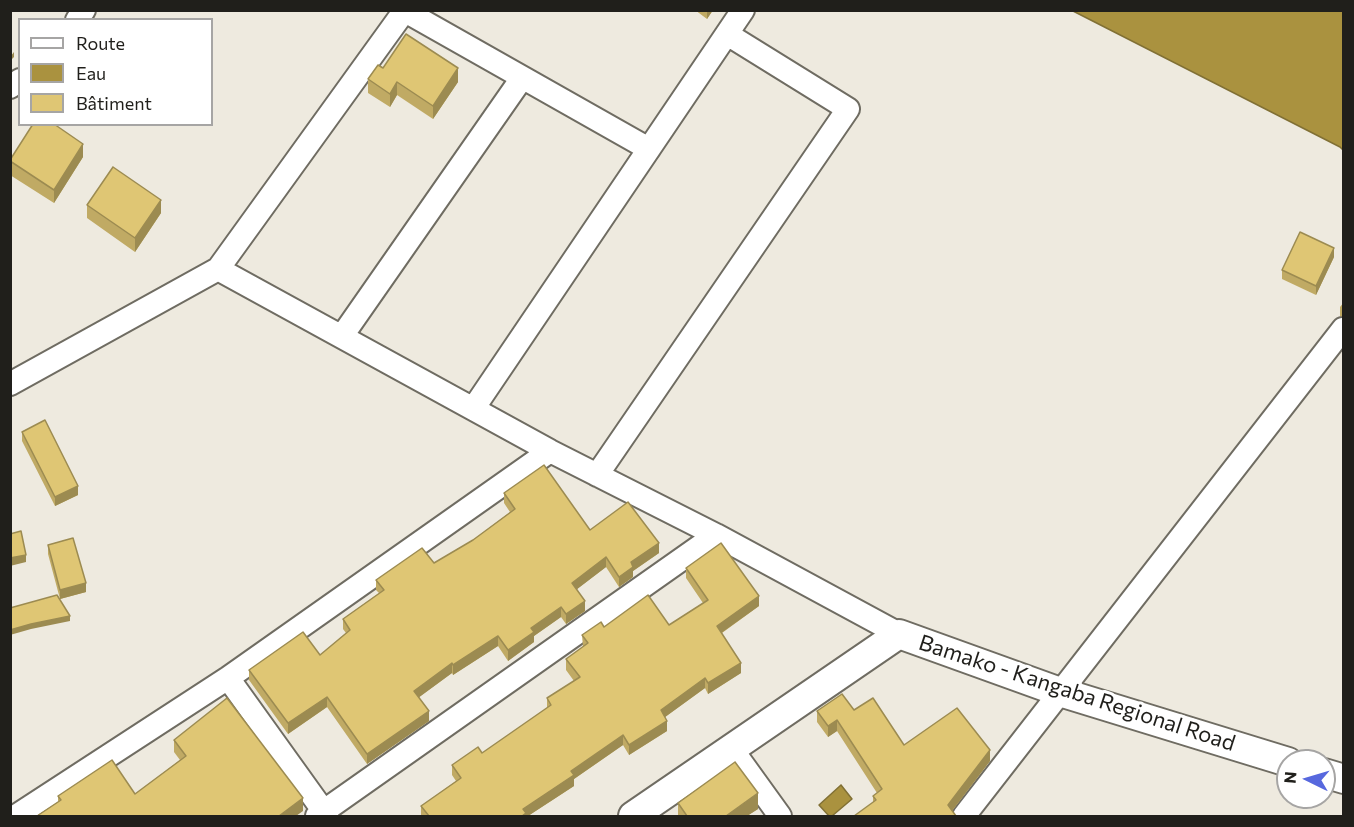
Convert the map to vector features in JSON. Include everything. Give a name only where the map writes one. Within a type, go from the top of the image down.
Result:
[{"type":"street","points":[[473,409],[743,10]]},
{"type":"street","points":[[10,384],[218,269],[405,11],[649,149]]},
{"type":"street","points":[[597,475],[848,110],[727,34]]},
{"type":"street","points":[[342,336],[522,78]]},
{"type":"street","points":[[218,269],[550,451],[716,535],[899,634]]},
{"type":"street","points":[[964,816],[1343,329]]},
{"type":"street","points":[[16,816],[228,678],[550,451]]},
{"type":"street","points":[[228,678],[323,815],[716,535]]},
{"type":"street","name":"Bamako - Kangaba Regional Road","points":[[633,816],[899,634],[1060,692],[1276,758]]},
{"type":"street","points":[[731,748],[780,816]]},
{"type":"water","points":[[1073,11],[1343,11],[1343,150],[1340,147]]},
{"type":"water","points":[[841,785],[852,799],[829,816],[819,805]]},
{"type":"building","points":[[406,34],[458,68],[433,106],[397,82],[390,94],[368,79],[378,65],[383,68]]},
{"type":"building","points":[[32,126],[57,126],[83,144],[54,190],[10,160]]},
{"type":"building","points":[[113,167],[161,200],[135,238],[87,205]]},
{"type":"building","points":[[1300,232],[1334,248],[1316,286],[1282,270]]},
{"type":"building","points":[[45,420],[78,486],[55,497],[22,432]]},
{"type":"building","points":[[544,465],[590,530],[628,502],[659,543],[631,562],[633,567],[619,577],[606,557],[572,583],[585,601],[566,614],[561,607],[531,628],[534,632],[508,650],[498,636],[453,665],[452,663],[414,691],[429,711],[367,754],[327,697],[288,723],[249,670],[303,632],[320,655],[350,630],[343,619],[384,590],[376,580],[422,548],[434,563],[473,540],[515,509],[504,493]]},
{"type":"building","points":[[21,531],[26,555],[10,558],[10,534]]},
{"type":"building","points":[[73,538],[86,583],[60,590],[48,545]]},
{"type":"building","points":[[721,543],[759,596],[717,626],[741,663],[708,683],[705,678],[661,710],[667,721],[629,745],[623,735],[571,771],[574,775],[523,809],[526,813],[522,816],[429,816],[421,806],[461,778],[452,765],[478,747],[482,753],[551,705],[547,698],[580,677],[566,659],[588,643],[582,635],[601,622],[604,627],[648,595],[669,625],[708,600],[686,568]]},
{"type":"building","points":[[57,595],[70,616],[10,630],[10,608]]},
{"type":"building","points":[[842,694],[854,710],[873,698],[904,745],[957,708],[990,750],[948,805],[956,816],[854,816],[876,800],[873,796],[882,789],[837,720],[828,726],[817,711]]},
{"type":"building","points":[[227,698],[303,798],[279,816],[37,816],[61,800],[58,796],[112,760],[135,794],[186,756],[174,740]]},
{"type":"building","points":[[735,762],[758,793],[726,816],[687,816],[678,803]]}]
